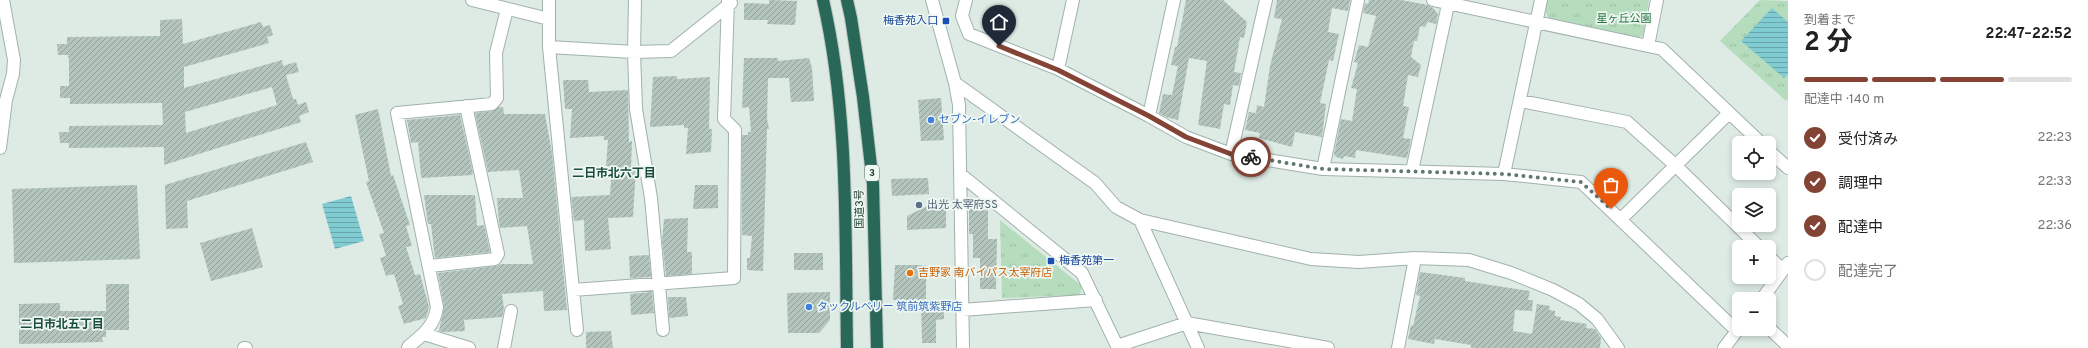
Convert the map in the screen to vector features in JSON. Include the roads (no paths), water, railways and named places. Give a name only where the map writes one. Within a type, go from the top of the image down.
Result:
[{"type":"highway","name":"国道3号","points":[[823,0],[830,29],[845,152],[848,250],[847,348]]},
{"type":"highway","name":"国道3号","points":[[847,0],[863,97],[873,184],[877,348]]},
{"type":"street","points":[[0,148],[6,100],[13,74],[14,60],[5,34],[3,0]]},
{"type":"street","points":[[472,0],[549,19]]},
{"type":"street","points":[[550,0],[549,47],[577,330]]},
{"type":"street","points":[[635,0],[634,52],[636,109],[651,198],[662,330]]},
{"type":"street","points":[[932,0],[955,83],[959,105],[963,348]]},
{"type":"street","points":[[966,0],[962,16],[969,34],[1058,70],[1149,116],[1186,137],[1231,154],[1323,169],[1504,174],[1581,182],[1732,323]]},
{"type":"street","points":[[1058,70],[1073,0]]},
{"type":"street","points":[[1149,116],[1174,0]]},
{"type":"street","points":[[1231,154],[1266,0]]},
{"type":"street","points":[[1323,169],[1358,0]]},
{"type":"street","points":[[1434,0],[1662,49],[1752,136]]},
{"type":"street","points":[[1504,174],[1521,101],[1541,0]]},
{"type":"street","points":[[1648,46],[1656,0]]},
{"type":"street","points":[[549,47],[634,52],[671,51],[730,2]]},
{"type":"street","points":[[573,290],[734,278],[735,130],[724,119],[730,2]]},
{"type":"street","points":[[1412,171],[1448,2]]},
{"type":"street","points":[[408,348],[424,334],[433,322],[437,307],[430,266],[397,112],[492,104],[497,98],[496,53],[507,9]]},
{"type":"street","points":[[955,83],[1095,183],[1116,207],[1140,220],[1311,259],[1359,262],[1415,258],[1469,260],[1511,273],[1553,290],[1579,304],[1597,319],[1618,348]]},
{"type":"street","points":[[1521,101],[1627,122],[1675,165],[1752,240]]},
{"type":"street","points":[[430,266],[495,259],[498,254],[466,106]]},
{"type":"street","points":[[1621,218],[1728,114]]},
{"type":"street","points":[[1776,156],[1787,164]]},
{"type":"street","points":[[960,174],[1082,273],[1117,347],[1187,323],[1328,348]]},
{"type":"street","points":[[1140,220],[1198,348]]},
{"type":"street","points":[[1398,348],[1415,258]]},
{"type":"street","points":[[1767,292],[1785,267],[1776,261]]},
{"type":"street","points":[[962,310],[1096,300]]},
{"type":"street","points":[[504,348],[511,311]]},
{"type":"street","points":[[424,334],[469,348]]},
{"type":"street","points":[[1776,335],[1788,346]]},
{"type":"street","points":[[1724,348],[1733,336]]},
{"type":"water","points":[[1772,8],[1788,22],[1788,74],[1784,78],[1741,41]]},
{"type":"water","points":[[351,196],[364,241],[335,249],[322,204]]},
{"type":"place","name":"梅香苑入口","points":[[946,21]]},
{"type":"place","name":"セブン-イレブン","points":[[931,120]]},
{"type":"place","name":"出光 太宰府SS","points":[[919,205]]},
{"type":"place","name":"梅香苑第一","points":[[1051,261]]},
{"type":"place","name":"吉野家 南バイパス太宰府店","points":[[910,273]]},
{"type":"place","name":"タックルベリー 筑前筑紫野店","points":[[809,307]]},
{"type":"district","name":"二日市北六丁目","points":[[614,174]]},
{"type":"district","name":"二日市北五丁目","points":[[62,325]]},
{"type":"park label","name":"星ヶ丘公園","points":[[1624,19]]}]
